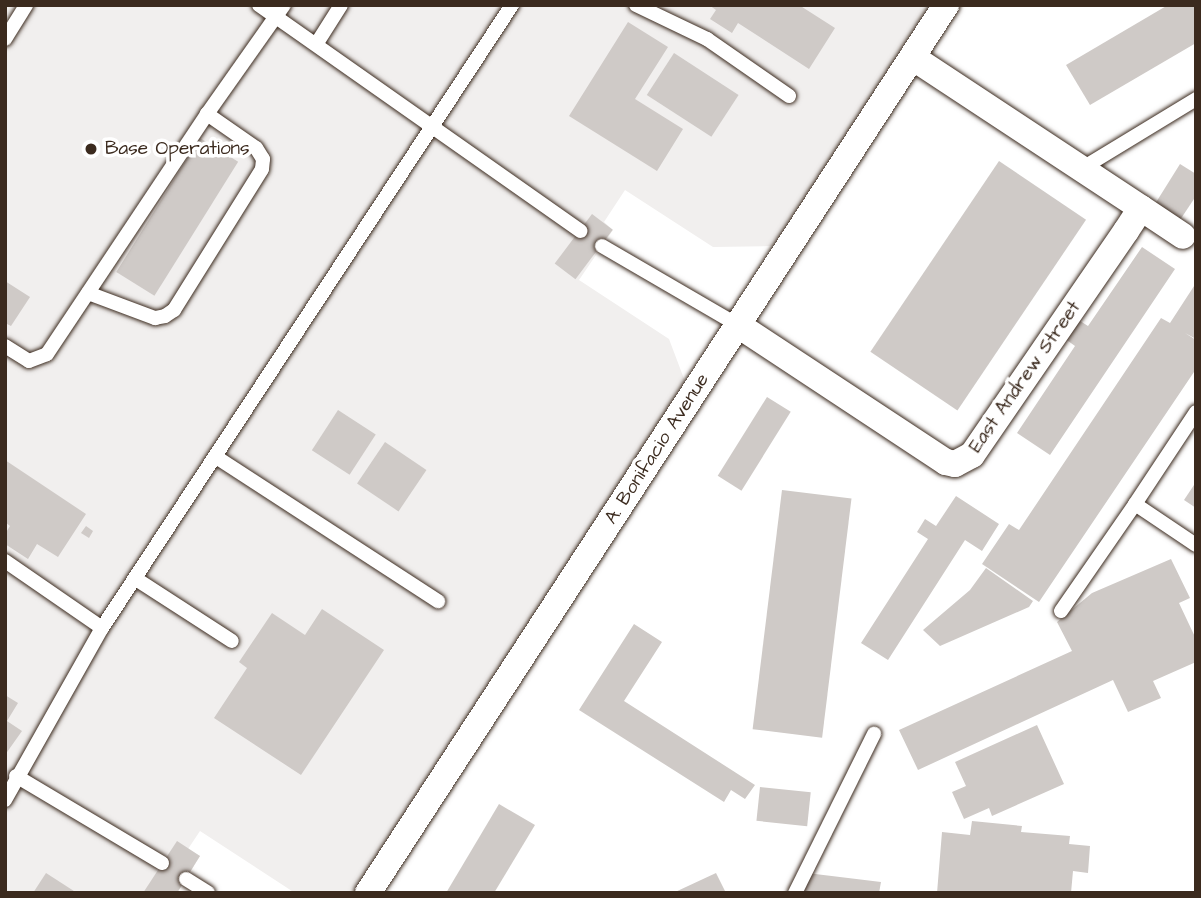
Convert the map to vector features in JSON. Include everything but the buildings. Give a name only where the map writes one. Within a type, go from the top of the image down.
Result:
[{"type":"street","name":"A. Bonifacio Avenue","points":[[368,893],[946,5]]},
{"type":"street","points":[[912,57],[1183,236]]},
{"type":"street","name":"East Andrew Street","points":[[738,325],[946,462],[964,462],[972,455],[1140,208]]},
{"type":"lane","points":[[5,39],[26,5]]},
{"type":"lane","points":[[259,5],[280,11],[317,43],[580,231]]},
{"type":"lane","points":[[317,43],[341,5]]},
{"type":"lane","points":[[636,5],[707,39],[789,96]]},
{"type":"lane","points":[[5,800],[16,776],[102,628],[433,128],[505,8]]},
{"type":"lane","points":[[5,346],[29,361],[39,360],[47,354],[206,114],[280,11]]},
{"type":"lane","points":[[1081,169],[1196,99]]},
{"type":"lane","points":[[88,293],[155,318],[174,310],[262,169],[263,159],[256,148],[206,114]]},
{"type":"lane","points":[[602,246],[738,325]]},
{"type":"lane","points":[[1061,611],[1196,412]]},
{"type":"lane","points":[[216,457],[438,601]]},
{"type":"lane","points":[[1135,505],[1196,545]]},
{"type":"lane","points":[[5,561],[102,628]]},
{"type":"lane","points":[[136,579],[232,641]]},
{"type":"lane","points":[[795,893],[874,734]]},
{"type":"lane","points":[[16,776],[162,863]]},
{"type":"lane","points":[[186,878],[208,893]]},
{"type":"shaded area","points":[[5,5],[933,5],[777,246],[713,247],[625,190],[604,222],[613,230],[579,280],[669,339],[686,384],[355,893],[295,893],[200,831],[188,849],[200,856],[177,893],[5,893]]},
{"type":"place","name":"Base Operations","points":[[91,149]]}]
